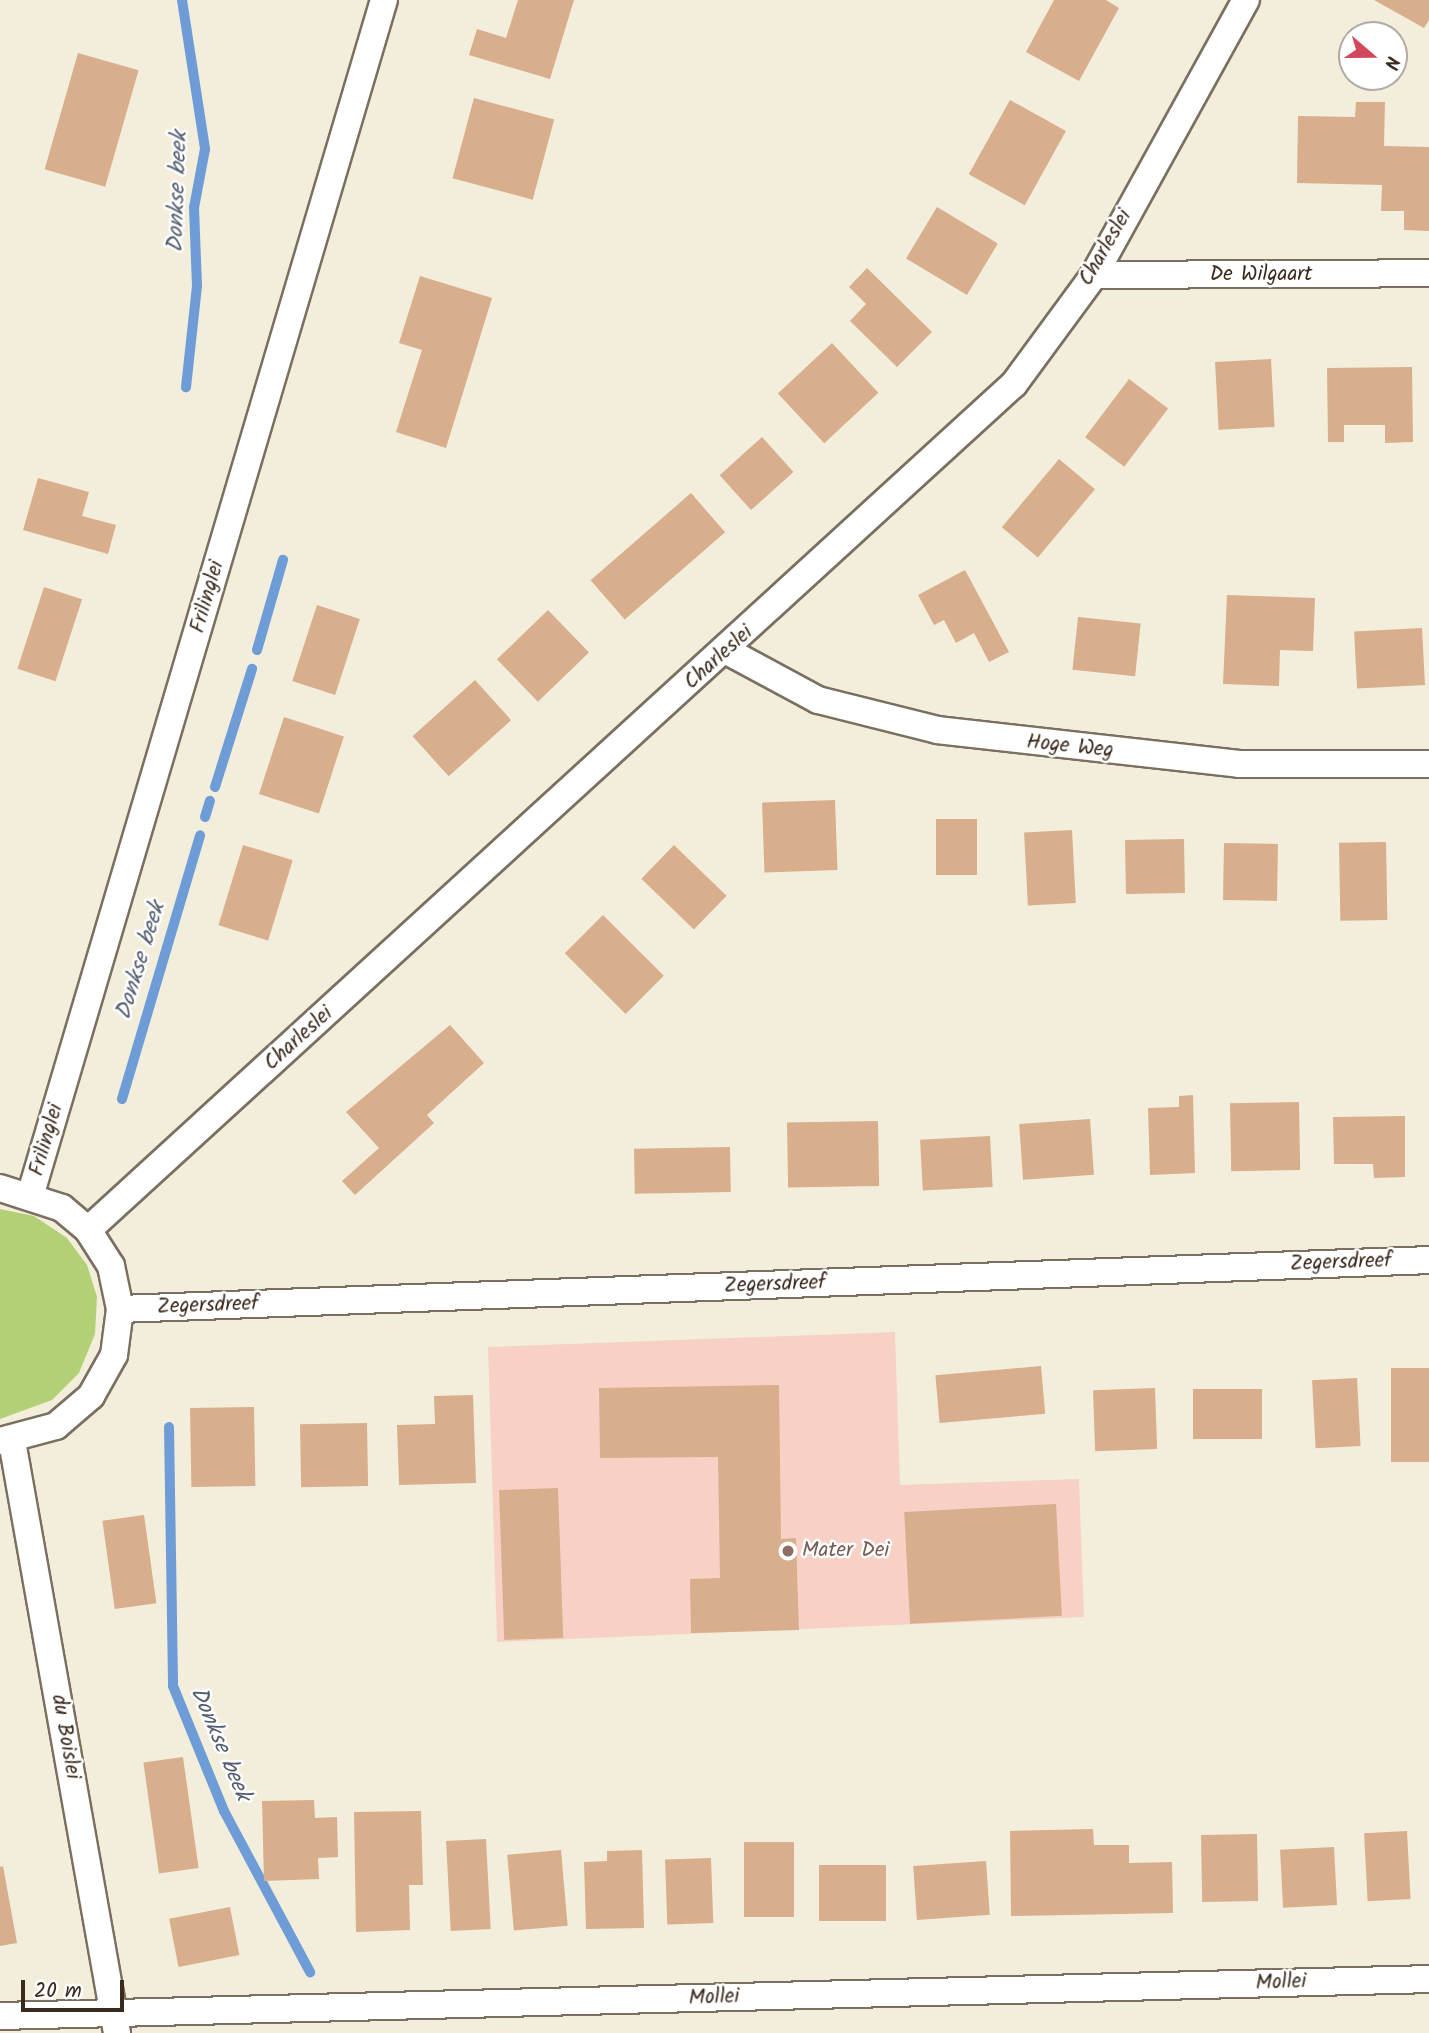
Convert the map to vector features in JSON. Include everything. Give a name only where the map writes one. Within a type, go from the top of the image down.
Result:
[{"type":"street","name":"Frilinglei","points":[[31,1193],[384,0]]},
{"type":"street","name":"Charleslei","points":[[88,1230],[727,651],[1014,384],[1094,275],[1246,0]]},
{"type":"street","name":"De Wilgaart","points":[[1094,275],[1429,273]]},
{"type":"street","name":"Hoge Weg","points":[[727,651],[818,700],[937,730],[1238,764],[1429,764]]},
{"type":"street","name":"Frilinglei","points":[[0,1188],[31,1193],[88,1230],[111,1266],[120,1309],[114,1355],[91,1396],[56,1426],[6,1441]]},
{"type":"street","name":"Zegersdreef","points":[[120,1309],[1429,1260]]},
{"type":"street","name":"du Boislei","points":[[6,1441],[115,2022]]},
{"type":"street","name":"Mollei","points":[[0,2016],[115,2022],[1429,1979]]},
{"type":"shaded area","name":"Mater Dei","points":[[895,1332],[900,1485],[1079,1479],[1084,1617],[497,1642],[488,1347]]},
{"type":"green space","points":[[0,1209],[34,1216],[67,1238],[87,1265],[97,1297],[95,1334],[79,1373],[52,1400],[0,1419]]},
{"type":"building","points":[[518,0],[574,0],[550,79],[469,55],[477,29],[506,38]]},
{"type":"building","points":[[1054,0],[1106,0],[1119,8],[1079,81],[1026,52]]},
{"type":"building","points":[[1374,0],[1429,0],[1429,20],[1424,28]]},
{"type":"building","points":[[78,53],[139,70],[105,187],[45,169]]},
{"type":"building","points":[[474,98],[554,119],[533,200],[453,178]]},
{"type":"building","points":[[1010,100],[1066,131],[1025,205],[969,174]]},
{"type":"building","points":[[1356,102],[1385,102],[1384,146],[1429,147],[1429,231],[1404,230],[1404,211],[1381,211],[1382,185],[1297,183],[1298,116],[1355,117]]},
{"type":"building","points":[[937,207],[998,244],[967,295],[906,258]]},
{"type":"building","points":[[867,268],[932,332],[897,367],[850,321],[866,304],[849,287]]},
{"type":"building","points":[[420,276],[492,298],[446,448],[396,432],[422,350],[399,343]]},
{"type":"building","points":[[832,343],[878,393],[824,443],[778,393]]},
{"type":"building","points":[[1271,359],[1275,427],[1219,430],[1215,362]]},
{"type":"building","points":[[1412,367],[1413,442],[1385,443],[1385,425],[1344,425],[1344,442],[1328,442],[1327,368]]},
{"type":"building","points":[[1129,379],[1168,408],[1124,467],[1085,437]]},
{"type":"building","points":[[762,437],[793,472],[751,510],[720,475]]},
{"type":"building","points":[[1059,459],[1095,489],[1038,557],[1002,527]]},
{"type":"building","points":[[38,478],[89,492],[82,516],[116,525],[108,554],[23,530]]},
{"type":"building","points":[[691,493],[725,532],[625,620],[591,580]]},
{"type":"building","points":[[965,570],[1009,652],[989,662],[974,633],[956,643],[944,620],[934,625],[918,595]]},
{"type":"building","points":[[44,587],[82,599],[55,681],[17,669]]},
{"type":"building","points":[[1227,595],[1315,598],[1313,651],[1280,650],[1279,686],[1223,684]]},
{"type":"building","points":[[317,605],[360,619],[335,695],[292,681]]},
{"type":"building","points":[[548,610],[589,652],[538,702],[497,659]]},
{"type":"building","points":[[1078,617],[1141,624],[1135,676],[1072,670]]},
{"type":"building","points":[[1422,628],[1425,685],[1357,688],[1354,632]]},
{"type":"building","points":[[475,680],[511,720],[449,776],[413,736]]},
{"type":"building","points":[[284,717],[344,736],[319,814],[259,794]]},
{"type":"building","points":[[835,800],[837,870],[764,873],[762,803]]},
{"type":"building","points":[[936,819],[977,819],[977,875],[936,875]]},
{"type":"building","points":[[1072,830],[1076,903],[1028,905],[1024,833]]},
{"type":"building","points":[[1184,839],[1185,893],[1126,894],[1125,840]]},
{"type":"building","points":[[1386,842],[1387,920],[1340,921],[1339,843]]},
{"type":"building","points":[[1224,843],[1278,844],[1277,901],[1223,900]]},
{"type":"building","points":[[243,845],[293,860],[268,941],[218,925]]},
{"type":"building","points":[[674,845],[727,896],[694,930],[641,879]]},
{"type":"building","points":[[603,915],[664,976],[626,1014],[565,953]]},
{"type":"building","points":[[450,1025],[484,1063],[427,1115],[434,1123],[355,1195],[342,1181],[379,1148],[346,1112]]},
{"type":"building","points":[[1193,1095],[1195,1173],[1150,1175],[1148,1108],[1179,1107],[1179,1096]]},
{"type":"building","points":[[1299,1102],[1300,1170],[1231,1171],[1230,1103]]},
{"type":"building","points":[[1405,1116],[1405,1177],[1374,1178],[1373,1164],[1334,1164],[1333,1117]]},
{"type":"building","points":[[1090,1119],[1094,1175],[1023,1180],[1019,1124]]},
{"type":"building","points":[[878,1121],[879,1186],[788,1188],[787,1123]]},
{"type":"building","points":[[990,1136],[993,1187],[923,1191],[920,1140]]},
{"type":"building","points":[[730,1147],[731,1192],[635,1194],[634,1149]]},
{"type":"building","points":[[1041,1366],[1045,1414],[940,1423],[935,1375]]},
{"type":"building","points":[[1391,1368],[1429,1368],[1429,1462],[1391,1462]]},
{"type":"building","points":[[1357,1378],[1361,1446],[1316,1448],[1312,1380]]},
{"type":"building","points":[[779,1385],[781,1539],[796,1538],[799,1630],[691,1633],[690,1579],[720,1578],[718,1457],[600,1458],[599,1388]]},
{"type":"building","points":[[1155,1388],[1157,1449],[1095,1451],[1093,1390]]},
{"type":"building","points":[[1193,1389],[1262,1389],[1262,1439],[1193,1439]]},
{"type":"building","points":[[473,1395],[476,1483],[399,1485],[397,1425],[435,1424],[434,1396]]},
{"type":"building","points":[[254,1407],[255,1486],[191,1487],[190,1408]]},
{"type":"building","points":[[367,1423],[368,1486],[301,1487],[300,1424]]},
{"type":"building","points":[[558,1488],[563,1638],[504,1640],[499,1490]]},
{"type":"building","points":[[1056,1504],[1062,1616],[910,1624],[904,1512]]},
{"type":"building","points":[[144,1515],[156,1603],[115,1609],[102,1521]]},
{"type":"building","points":[[183,1757],[199,1868],[159,1873],[143,1763]]},
{"type":"building","points":[[314,1800],[315,1818],[337,1817],[338,1857],[318,1858],[319,1879],[264,1881],[262,1801]]},
{"type":"building","points":[[421,1811],[423,1885],[409,1885],[410,1930],[356,1932],[354,1812]]},
{"type":"building","points":[[1093,1829],[1094,1845],[1129,1845],[1129,1863],[1172,1862],[1173,1913],[1011,1916],[1010,1831]]},
{"type":"building","points":[[1407,1831],[1411,1899],[1368,1901],[1364,1833]]},
{"type":"building","points":[[1257,1834],[1258,1901],[1202,1902],[1201,1835]]},
{"type":"building","points":[[486,1839],[491,1929],[451,1931],[446,1841]]},
{"type":"building","points":[[744,1842],[794,1842],[794,1917],[744,1917]]},
{"type":"building","points":[[1334,1847],[1337,1905],[1283,1908],[1280,1850]]},
{"type":"building","points":[[561,1850],[568,1926],[514,1930],[507,1855]]},
{"type":"building","points":[[642,1850],[644,1928],[586,1929],[584,1862],[607,1861],[607,1851]]},
{"type":"building","points":[[711,1858],[713,1923],[667,1925],[665,1860]]},
{"type":"building","points":[[986,1861],[990,1915],[917,1920],[913,1866]]},
{"type":"building","points":[[819,1865],[886,1865],[886,1921],[819,1921]]},
{"type":"building","points":[[3,1866],[17,1943],[0,1946],[0,1867]]},
{"type":"building","points":[[230,1907],[239,1955],[178,1967],[169,1919]]},
{"type":"waterway","name":"Donkse beek","points":[[182,0],[205,149],[194,208],[197,286],[186,387]]},
{"type":"waterway","name":"Donkse beek","points":[[257,650],[283,560]]},
{"type":"waterway","name":"Donkse beek","points":[[215,787],[252,669]]},
{"type":"waterway","name":"Donkse beek","points":[[205,817],[210,801]]},
{"type":"waterway","name":"Donkse beek","points":[[122,1099],[200,835]]},
{"type":"waterway","name":"Donkse beek","points":[[169,1427],[173,1686],[224,1811],[310,1972]]},
{"type":"place","name":"Mater Dei","points":[[788,1551]]}]
